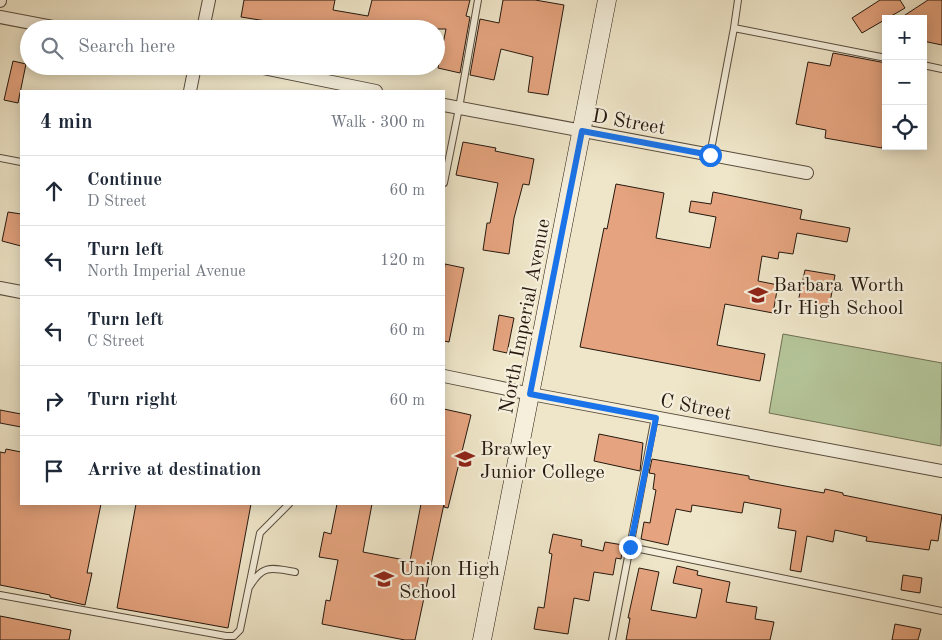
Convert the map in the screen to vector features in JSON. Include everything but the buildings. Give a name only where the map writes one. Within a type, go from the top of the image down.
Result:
[{"type":"street","points":[[205,20],[209,0]]},
{"type":"street","name":"North Imperial Avenue","points":[[482,640],[607,0]]},
{"type":"street","points":[[0,16],[20,20]]},
{"type":"street","points":[[190,90],[193,75]]},
{"type":"street","points":[[297,75],[371,90]]},
{"type":"street","name":"D Street","points":[[445,105],[807,173]]},
{"type":"street","points":[[0,288],[20,292]]},
{"type":"street","name":"C Street","points":[[445,376],[530,394],[942,471]]},
{"type":"lane","points":[[445,178],[478,0]]},
{"type":"lane","points":[[710,155],[738,0]]},
{"type":"lane","points":[[734,28],[882,57]]},
{"type":"lane","points":[[927,66],[942,69]]},
{"type":"lane","points":[[0,158],[20,162]]},
{"type":"lane","points":[[612,640],[656,418]]},
{"type":"lane","points":[[0,595],[234,636],[240,630],[260,533],[288,505]]},
{"type":"lane","points":[[630,547],[942,611]]},
{"type":"lane","points":[[247,592],[257,574],[271,568],[295,572]]},
{"type":"green space","points":[[783,334],[942,363],[941,446],[769,413]]},
{"type":"place","name":"Barbara Worth Jr High School","points":[[758,295]]},
{"type":"place","name":"Brawley Junior College","points":[[465,459]]},
{"type":"place","name":"Union High School","points":[[384,579]]},
{"type":"route","points":[[630,547],[656,418],[530,394],[582,131],[710,155]]}]
